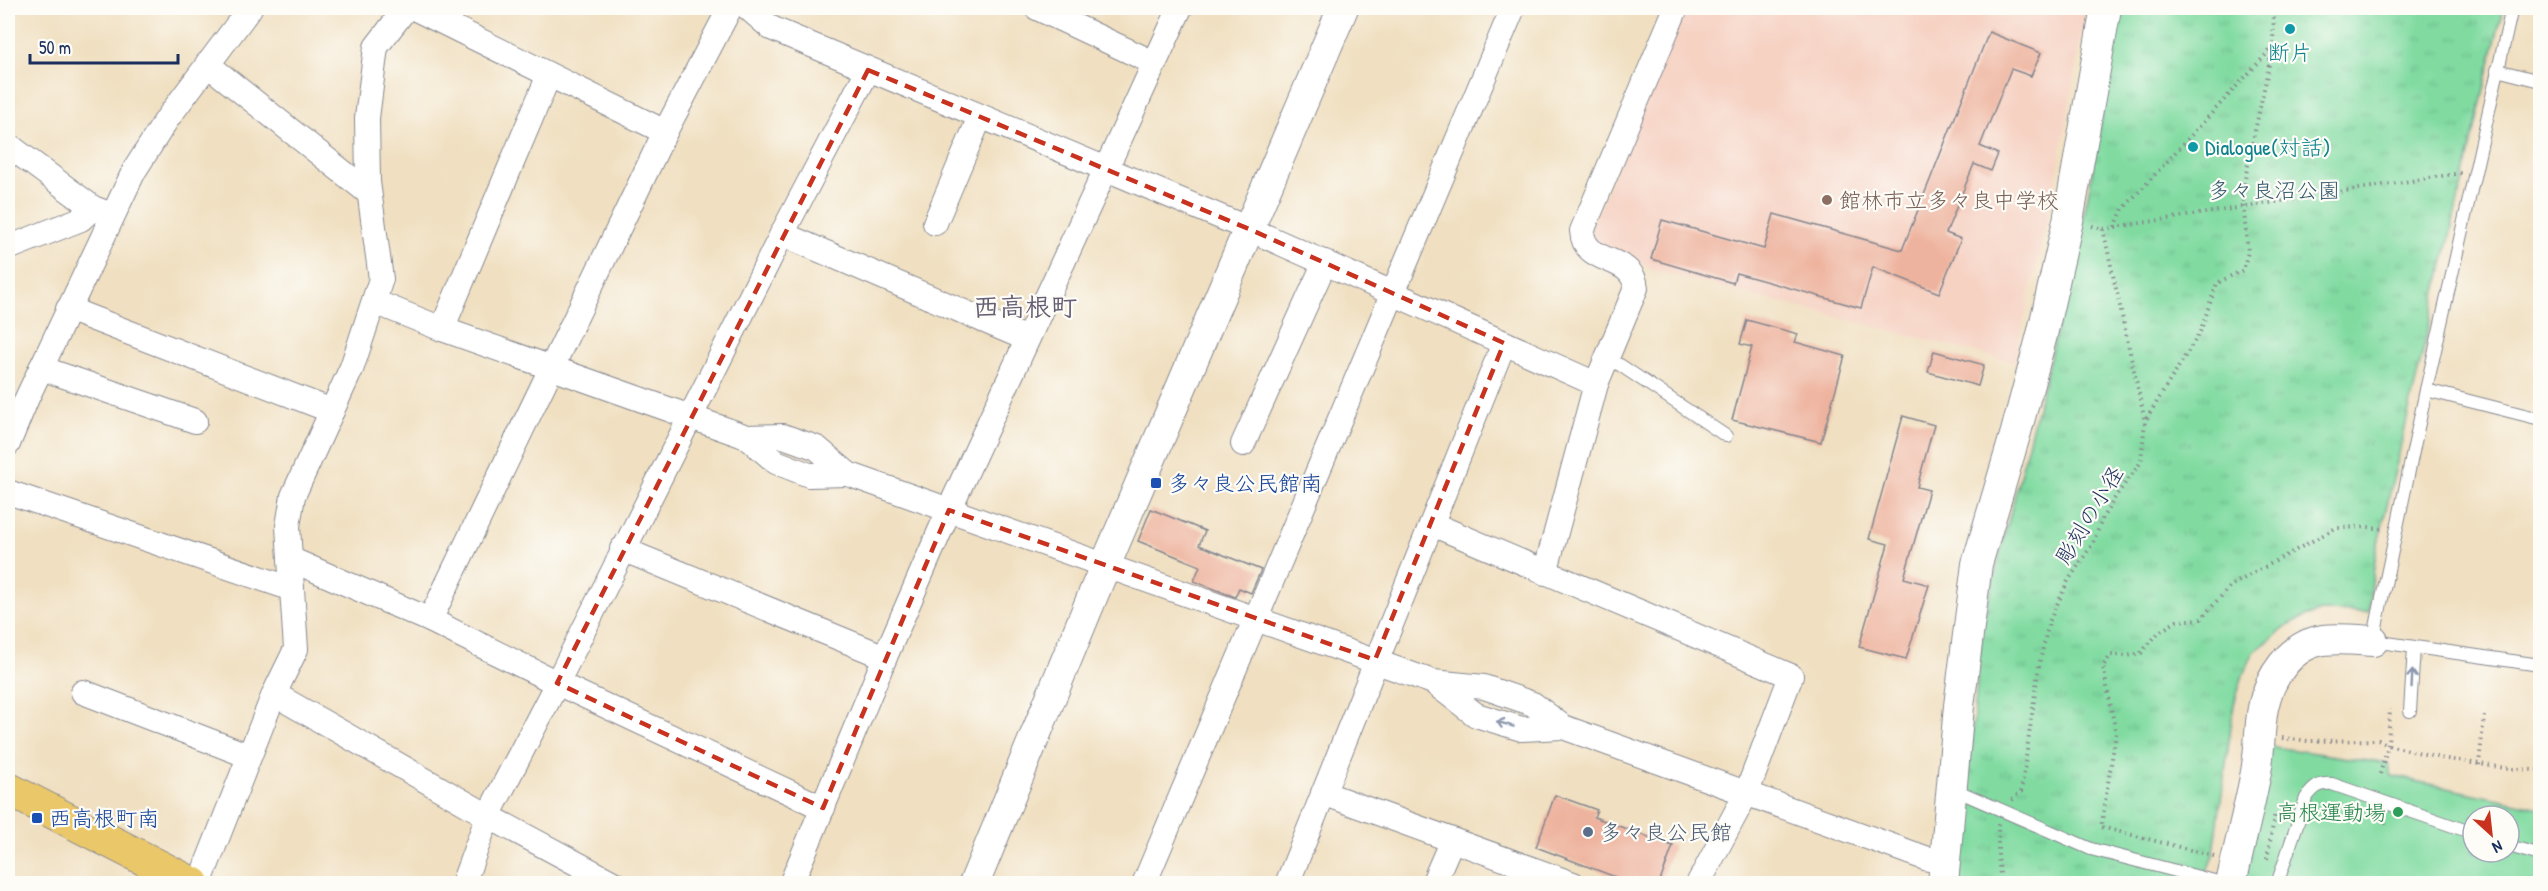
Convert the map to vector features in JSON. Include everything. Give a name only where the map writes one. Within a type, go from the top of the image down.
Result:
[{"type":"highway","points":[[8,789],[193,884]]},
{"type":"street","points":[[8,444],[68,309],[103,211],[134,171],[167,119],[250,8]]},
{"type":"street","points":[[198,884],[274,694],[296,649],[288,526],[293,496],[352,367],[381,279],[369,193],[367,118],[376,47],[406,8]]},
{"type":"street","points":[[414,8],[665,132]]},
{"type":"street","points":[[430,620],[665,132],[730,8]]},
{"type":"street","points":[[748,8],[771,28],[1249,229],[1596,384]]},
{"type":"street","points":[[1037,8],[1154,63]]},
{"type":"street","points":[[791,884],[949,510],[1180,8]]},
{"type":"street","points":[[974,884],[1105,566],[1342,8]]},
{"type":"street","points":[[1144,884],[1513,8]]},
{"type":"street","points":[[1545,573],[1596,384],[1604,359],[1636,288],[1635,277],[1629,270],[1588,249],[1583,242],[1582,231],[1676,8]]},
{"type":"street","points":[[1945,873],[1966,634],[1977,564],[2031,378],[2068,221],[2106,8]]},
{"type":"street","points":[[207,64],[369,193]]},
{"type":"street","points":[[463,884],[488,816],[782,234],[868,69]]},
{"type":"street","points":[[442,329],[549,75]]},
{"type":"street","points":[[935,223],[980,117]]},
{"type":"street","points":[[8,145],[103,211]]},
{"type":"street","points":[[8,248],[103,211]]},
{"type":"street","points":[[782,234],[1027,339]]},
{"type":"street","points":[[1243,444],[1324,262]]},
{"type":"street","points":[[375,302],[442,329],[747,437],[776,462],[809,475],[848,474],[1433,682],[1476,715],[1522,729],[1563,727],[1748,792],[1925,858],[1945,873]]},
{"type":"street","points":[[68,309],[332,411]]},
{"type":"street","points":[[1287,884],[1504,343]]},
{"type":"street","points":[[41,368],[195,421]]},
{"type":"street","points":[[8,492],[292,589]]},
{"type":"street","points":[[1432,524],[1791,676],[1748,792],[1698,884]]},
{"type":"street","points":[[622,549],[885,657]]},
{"type":"street","points":[[290,559],[430,620],[557,683],[824,808]]},
{"type":"street","points":[[2231,884],[2256,771],[2263,710],[2274,678],[2286,661],[2301,649],[2321,640],[2373,641]]},
{"type":"street","points":[[83,692],[249,756]]},
{"type":"street","points":[[274,694],[488,816],[615,884]]},
{"type":"street","points":[[1323,793],[1452,840],[1537,877],[1573,884]]},
{"type":"street","points":[[1432,884],[1452,840]]},
{"type":"lane","points":[[2512,8],[2395,531],[2373,641],[2541,665]]},
{"type":"lane","points":[[2497,70],[2541,81]]},
{"type":"lane","points":[[1604,359],[1620,365],[1726,436]]},
{"type":"lane","points":[[2426,390],[2541,419]]},
{"type":"lane","points":[[2410,711],[2414,648]]},
{"type":"lane","points":[[2278,879],[2307,798],[2321,783],[2332,784],[2461,829]]},
{"type":"lane","points":[[1952,789],[2091,849],[2226,884]]},
{"type":"lane","points":[[2521,849],[2541,855]]},
{"type":"path","name":"彫刻の小径","points":[[2002,810],[2021,792],[2039,665],[2049,622],[2068,581],[2093,543],[2103,517],[2141,462],[2145,421],[2200,332],[2217,283],[2243,270],[2248,252],[2242,193],[2273,46],[2274,8]]},
{"type":"path","points":[[2115,227],[2123,209],[2273,46]]},
{"type":"path","points":[[2068,221],[2103,229],[2448,174],[2474,174]]},
{"type":"path","points":[[2103,229],[2145,421]]},
{"type":"path","points":[[2218,857],[2101,827],[2116,733],[2103,666],[2111,656],[2140,653],[2159,632],[2177,621],[2201,619],[2230,586],[2336,528],[2368,526],[2395,531]]},
{"type":"path","points":[[2380,774],[2388,745],[2390,709]]},
{"type":"path","points":[[2479,765],[2484,716]]},
{"type":"path","points":[[2278,738],[2308,741],[2378,740],[2388,745],[2479,765],[2541,770]]},
{"type":"path","points":[[2285,749],[2286,738]]},
{"type":"path","points":[[2276,805],[2265,872],[2278,879]]},
{"type":"path","points":[[2001,884],[1997,826],[2002,810]]},
{"type":"highlighted area","points":[[868,70],[1249,229],[1504,343],[1375,660],[949,510],[823,808],[557,683]]},
{"type":"shaded area","name":"館林市立多々良中学校","points":[[1684,8],[2086,8],[2058,169],[2014,362],[1653,270],[1598,243],[1590,231]]},
{"type":"green space","name":"多々良沼公園","points":[[2121,8],[2503,8],[2376,552],[2368,612],[2320,611],[2293,622],[2254,652],[2243,675],[2234,704],[2214,852],[2203,883],[1958,884],[1983,621],[2072,271],[2090,185]]},
{"type":"green space","name":"高根運動場","points":[[2268,746],[2388,764],[2392,776],[2540,808],[2540,883],[2243,884]]},
{"type":"building","points":[[1989,32],[2041,53],[2031,76],[2011,69],[1980,146],[1998,154],[1991,171],[1974,164],[1946,233],[1961,239],[1939,293],[1873,267],[1861,308],[1736,273],[1733,283],[1651,259],[1662,220],[1764,249],[1774,214],[1902,250]]},
{"type":"building","points":[[1747,320],[1798,334],[1795,342],[1845,356],[1821,442],[1732,420],[1752,347],[1740,344]]},
{"type":"building","points":[[1934,351],[1984,365],[1978,386],[1928,372]]},
{"type":"building","points":[[1903,416],[1934,425],[1917,487],[1929,490],[1904,578],[1929,585],[1906,659],[1859,647],[1888,544],[1869,539]]},
{"type":"building","points":[[1151,509],[1205,531],[1199,545],[1261,570],[1251,593],[1239,588],[1235,597],[1194,581],[1200,566],[1138,541]]},
{"type":"building","name":"多々良公民館","points":[[1555,795],[1597,810],[1594,817],[1673,846],[1659,884],[1634,884],[1536,847]]},
{"type":"place","name":"断片","points":[[2290,29]]},
{"type":"place","name":"Dialogue(対話)","points":[[2193,147]]},
{"type":"place","name":"館林市立多々良中学校","points":[[1827,200]]},
{"type":"place","name":"多々良公民館南","points":[[1156,483]]},
{"type":"place","name":"高根運動場","points":[[2398,812]]},
{"type":"place","name":"西高根町南","points":[[37,818]]},
{"type":"place","name":"多々良公民館","points":[[1588,832]]},
{"type":"district","name":"西高根町","points":[[1025,307]]}]
